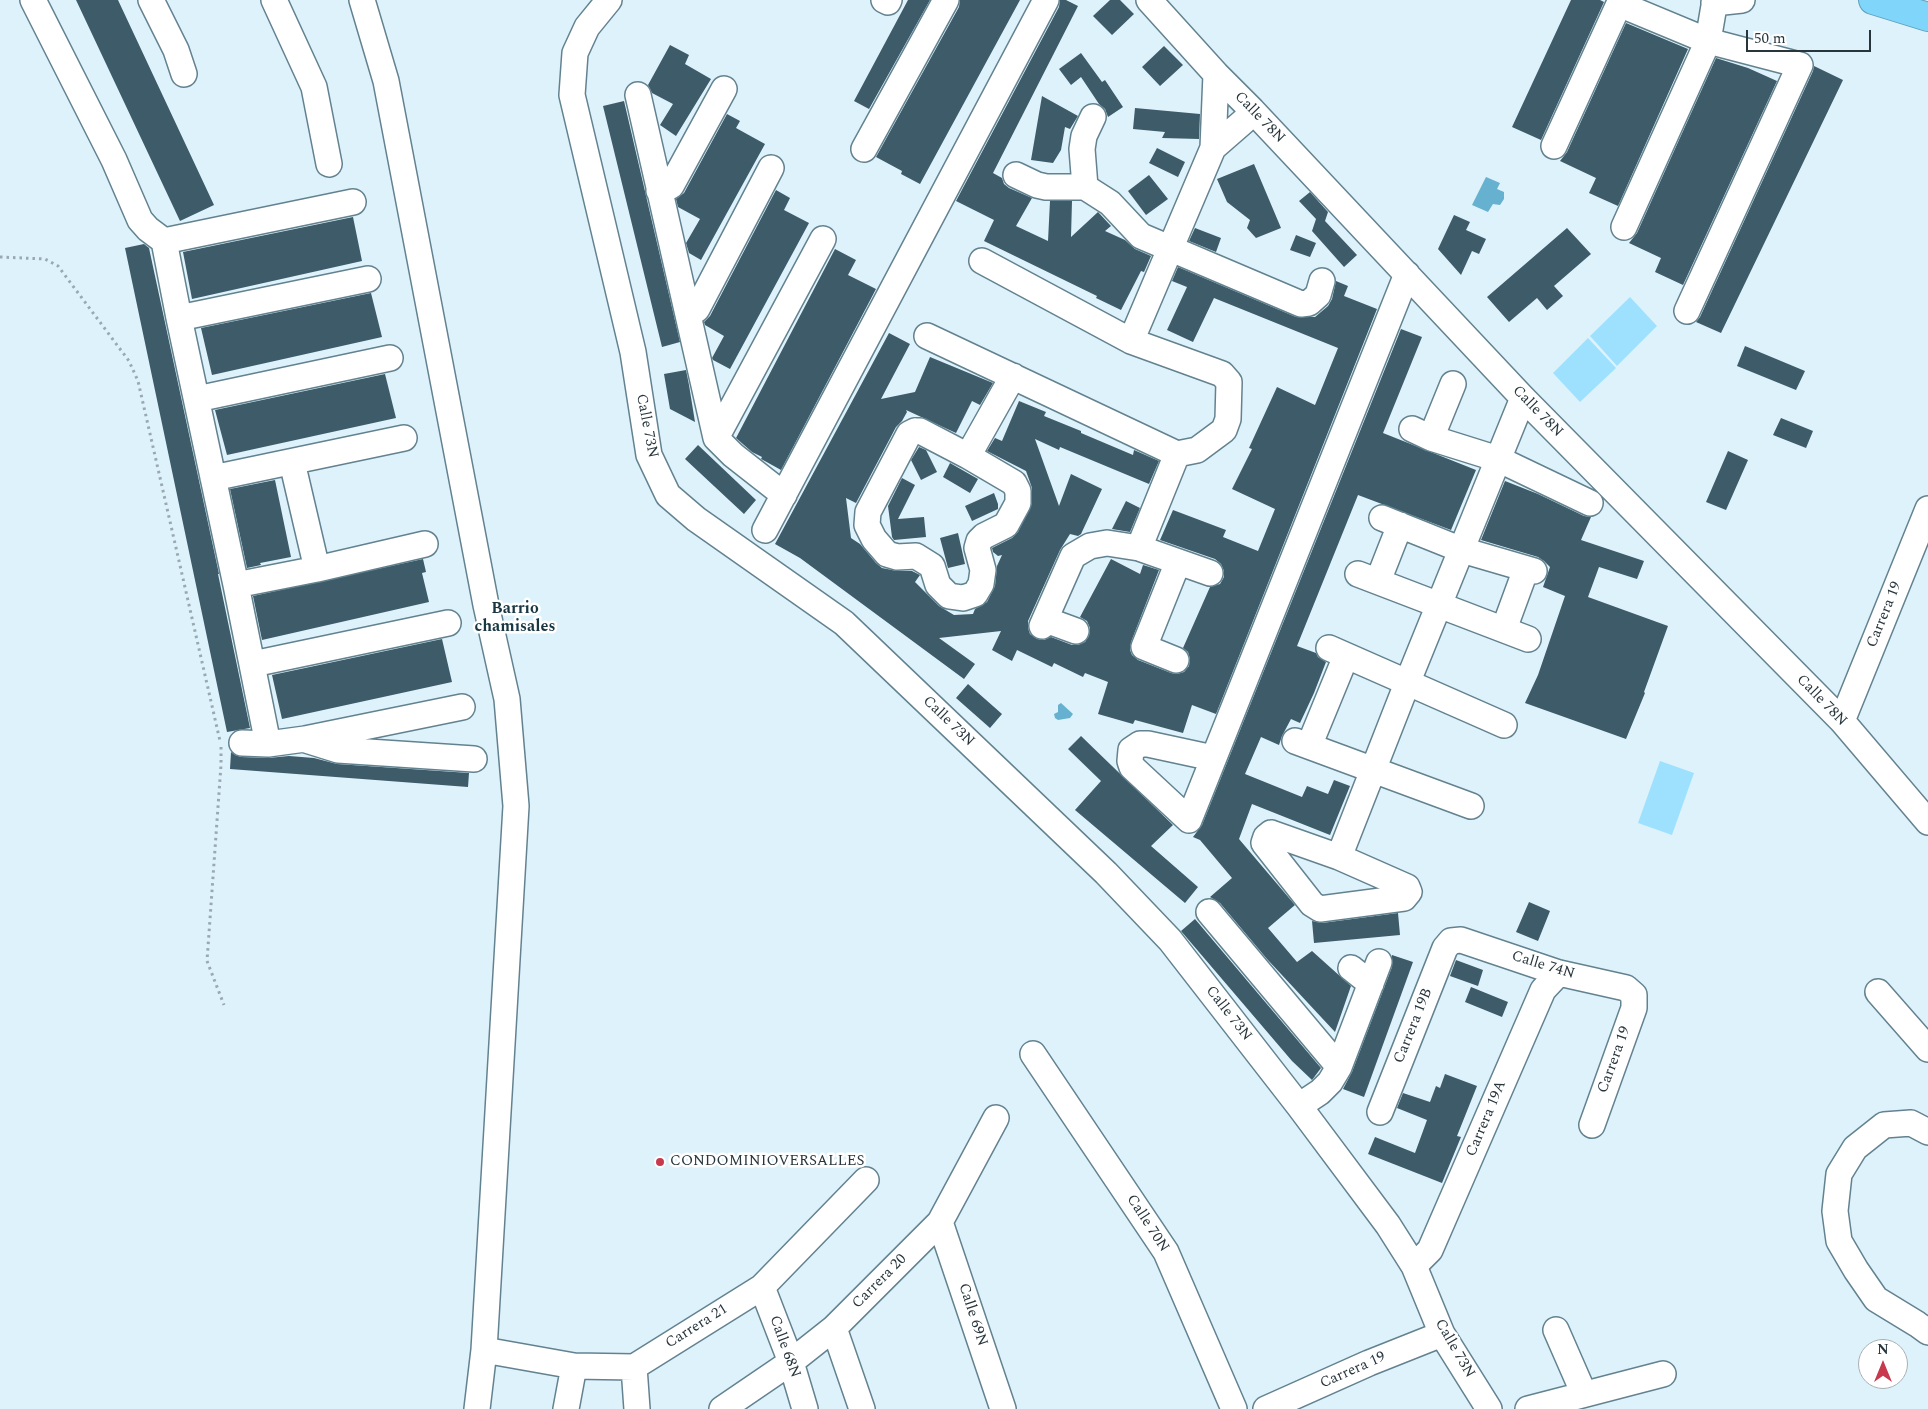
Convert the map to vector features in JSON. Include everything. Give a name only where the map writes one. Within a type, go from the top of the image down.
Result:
[{"type":"highway","points":[[1870,0],[1928,17]]},
{"type":"street","points":[[151,0],[176,50],[184,74]]},
{"type":"street","points":[[274,0],[314,88],[329,164]]},
{"type":"street","points":[[362,0],[386,80],[486,605],[507,699],[516,806],[484,1350],[476,1409]]},
{"type":"street","name":"Calle 73N","points":[[609,0],[587,27],[575,53],[572,95],[633,352],[649,455],[668,495],[696,519],[844,623],[1106,873],[1170,940],[1299,1106],[1388,1225],[1414,1266],[1442,1334],[1489,1409]]},
{"type":"street","points":[[884,0],[888,2],[889,0]]},
{"type":"street","points":[[864,149],[946,0]]},
{"type":"street","points":[[765,530],[1046,0]]},
{"type":"street","name":"Calle 78N","points":[[1149,0],[1216,74],[1522,398],[1842,721],[1928,822]]},
{"type":"street","points":[[1624,227],[1708,40],[1714,1],[1742,0]]},
{"type":"street","points":[[36,1],[114,160],[140,220],[148,229],[164,241],[253,664],[268,744]]},
{"type":"street","points":[[1554,146],[1619,4],[1708,40],[1800,65],[1687,311]]},
{"type":"street","points":[[1131,341],[1213,148],[1216,74]]},
{"type":"street","points":[[659,191],[671,186],[724,88]]},
{"type":"street","points":[[638,96],[716,438],[733,455],[784,495]]},
{"type":"street","points":[[1213,148],[1244,121],[1252,110]]},
{"type":"street","points":[[1085,187],[1082,149],[1084,136],[1093,117]]},
{"type":"street","points":[[689,315],[697,309],[771,168]]},
{"type":"street","points":[[1016,175],[1046,187],[1085,187],[1110,203],[1141,236],[1301,304],[1309,303],[1318,295],[1322,281]]},
{"type":"street","points":[[164,241],[353,202]]},
{"type":"street","points":[[716,438],[823,239]]},
{"type":"street","points":[[928,336],[1177,454],[1197,450],[1224,430],[1228,419],[1229,382],[1222,374],[1131,341],[982,261]]},
{"type":"street","points":[[1213,758],[1406,274]]},
{"type":"street","points":[[179,318],[368,279]]},
{"type":"street","points":[[197,399],[390,358]]},
{"type":"street","points":[[968,456],[1013,376]]},
{"type":"street","points":[[1453,384],[1422,434],[1498,459],[1590,503]]},
{"type":"street","points":[[1339,857],[1522,398]]},
{"type":"street","points":[[920,431],[968,456],[1014,483],[1018,491],[1018,503],[1006,525],[984,536],[979,541],[977,548],[983,570],[981,584],[975,594],[963,598],[949,596],[938,585],[932,566],[916,556],[897,557],[887,554],[874,540],[867,525],[868,512],[909,434],[920,431]]},
{"type":"street","points":[[213,478],[404,438]]},
{"type":"street","points":[[1139,548],[1177,454]]},
{"type":"street","points":[[292,462],[316,569]]},
{"type":"street","name":"Carrera 19","points":[[1842,721],[1928,509]]},
{"type":"street","points":[[1504,630],[1530,570],[1462,550],[1391,522],[1368,578],[1440,605],[1504,630],[1528,639]]},
{"type":"street","points":[[1076,631],[1044,623],[1074,556],[1090,546],[1107,543],[1139,548],[1210,573]]},
{"type":"street","points":[[236,585],[425,544]]},
{"type":"street","points":[[1176,660],[1144,647],[1178,562]]},
{"type":"street","points":[[253,664],[448,623]]},
{"type":"street","points":[[1471,806],[1302,744],[1337,652],[1408,681],[1504,725]]},
{"type":"street","points":[[242,743],[268,744],[305,739],[462,707]]},
{"type":"street","points":[[305,739],[338,750],[474,759]]},
{"type":"street","points":[[1271,833],[1339,857],[1407,887],[1409,892],[1404,898],[1320,909],[1312,904],[1264,843],[1266,837],[1271,833]]},
{"type":"street","points":[[1209,912],[1339,1067]]},
{"type":"street","name":"Calle 74N","points":[[1451,941],[1461,940],[1559,973],[1626,988],[1634,995]]},
{"type":"street","name":"Carrera 19B","points":[[1380,1112],[1444,948],[1451,941]]},
{"type":"street","points":[[1299,1106],[1320,1092],[1330,1082],[1339,1067],[1375,973],[1351,968]]},
{"type":"street","name":"Carrera 19A","points":[[1414,1266],[1430,1250],[1542,990],[1559,973]]},
{"type":"street","points":[[1878,992],[1928,1049]]},
{"type":"street","name":"Carrera 19","points":[[1592,1124],[1634,1008],[1634,995]]},
{"type":"street","name":"Calle 70N","points":[[1033,1054],[1166,1252],[1234,1409]]},
{"type":"street","name":"Carrera 20","points":[[725,1408],[791,1362],[834,1328],[940,1222],[996,1118]]},
{"type":"street","points":[[1928,1132],[1911,1123],[1884,1125],[1855,1148],[1839,1174],[1834,1211],[1839,1241],[1876,1300],[1928,1332]]},
{"type":"street","name":"Carrera 21","points":[[634,1367],[762,1286],[866,1180]]},
{"type":"street","name":"Calle 69N","points":[[940,1222],[1002,1409]]},
{"type":"street","name":"Calle 68N","points":[[762,1286],[791,1362],[805,1409]]},
{"type":"street","points":[[834,1328],[862,1409]]},
{"type":"street","points":[[1556,1330],[1584,1394]]},
{"type":"street","name":"Carrera 19","points":[[1266,1409],[1360,1367],[1442,1334]]},
{"type":"street","points":[[484,1350],[574,1366],[634,1367],[637,1409]]},
{"type":"street","points":[[566,1409],[574,1366]]},
{"type":"street","points":[[1528,1409],[1663,1374]]},
{"type":"path","points":[[0,257],[44,259],[58,266],[129,362],[138,380],[220,734],[221,766],[207,961],[224,1005]]},
{"type":"shaded area","points":[[1486,177],[1500,183],[1497,189],[1504,192],[1504,199],[1500,205],[1493,204],[1488,212],[1472,205]]},
{"type":"shaded area","points":[[1630,297],[1657,326],[1617,366],[1590,336]]},
{"type":"shaded area","points":[[1588,338],[1616,368],[1580,402],[1553,373]]},
{"type":"shaded area","points":[[1061,703],[1073,714],[1070,718],[1058,720],[1055,718],[1054,714],[1058,712],[1058,705]]},
{"type":"shaded area","points":[[1660,761],[1694,773],[1672,835],[1638,823]]},
{"type":"building","points":[[76,0],[118,0],[214,205],[180,221]]},
{"type":"building","points":[[908,0],[930,0],[869,109],[854,101]]},
{"type":"building","points":[[960,0],[1020,0],[920,184],[901,174],[902,171],[876,157],[959,7]]},
{"type":"building","points":[[1060,0],[1066,0],[1078,6],[993,173],[1002,178],[1004,184],[1009,188],[1032,198],[1016,226],[1048,241],[1050,201],[1072,201],[1071,237],[1098,212],[1111,226],[1105,231],[1125,240],[1135,249],[1151,256],[1144,272],[1141,271],[1121,310],[1096,298],[1097,296],[984,241],[994,220],[956,201],[1059,7]]},
{"type":"building","points":[[1110,0],[1120,0],[1134,14],[1112,35],[1093,16]]},
{"type":"building","points":[[1571,0],[1600,0],[1604,2],[1541,140],[1512,127]]},
{"type":"building","points":[[1626,23],[1688,49],[1618,206],[1589,193],[1596,178],[1560,161],[1567,152]]},
{"type":"building","points":[[670,45],[689,55],[685,64],[711,79],[676,136],[660,125],[673,104],[652,93],[648,85]]},
{"type":"building","points":[[1164,46],[1183,65],[1160,86],[1142,67]]},
{"type":"building","points":[[1081,53],[1102,82],[1105,80],[1123,107],[1108,117],[1105,109],[1099,104],[1081,77],[1071,85],[1059,69]]},
{"type":"building","points":[[1716,58],[1748,68],[1777,81],[1683,285],[1655,272],[1661,258],[1629,243],[1637,233]]},
{"type":"building","points":[[1814,66],[1843,80],[1721,333],[1696,322],[1700,317]]},
{"type":"building","points":[[1042,96],[1078,116],[1070,129],[1065,127],[1061,150],[1053,163],[1031,160]]},
{"type":"building","points":[[624,101],[680,342],[662,347],[603,106]]},
{"type":"building","points":[[1135,108],[1200,114],[1199,139],[1162,138],[1165,132],[1133,129]]},
{"type":"building","points":[[727,114],[740,121],[736,128],[765,144],[701,260],[689,253],[686,243],[700,219],[678,207],[676,199],[684,193]]},
{"type":"building","points":[[1157,148],[1185,162],[1178,177],[1149,163]]},
{"type":"building","points":[[1254,164],[1281,228],[1256,238],[1247,228],[1250,220],[1227,202],[1217,179]]},
{"type":"building","points":[[1149,175],[1168,199],[1146,215],[1128,191]]},
{"type":"building","points":[[776,190],[790,198],[784,210],[809,223],[730,369],[712,358],[724,336],[705,325],[704,322],[710,316]]},
{"type":"building","points":[[1310,192],[1328,212],[1325,221],[1357,255],[1344,267],[1312,231],[1316,219],[1299,201]]},
{"type":"building","points":[[1454,215],[1470,222],[1466,230],[1486,239],[1479,254],[1472,251],[1461,275],[1438,249]]},
{"type":"building","points":[[353,217],[362,261],[192,299],[183,252]]},
{"type":"building","points":[[1195,228],[1221,238],[1216,252],[1189,241]]},
{"type":"building","points":[[1567,228],[1591,254],[1554,286],[1563,296],[1547,310],[1537,298],[1509,322],[1487,297]]},
{"type":"building","points":[[1296,235],[1316,243],[1310,257],[1290,250]]},
{"type":"building","points":[[144,244],[149,248],[250,728],[227,732],[125,248]]},
{"type":"building","points":[[835,249],[856,260],[848,275],[876,289],[781,470],[761,459],[762,457],[752,452],[736,438]]},
{"type":"building","points":[[1178,267],[1296,317],[1315,317],[1328,306],[1332,299],[1336,281],[1348,286],[1344,296],[1377,309],[1216,714],[1192,705],[1183,733],[1135,720],[1133,724],[1098,714],[1108,682],[1085,673],[1083,677],[1054,663],[1052,667],[1017,650],[1012,661],[992,650],[1001,631],[939,638],[975,664],[964,679],[800,558],[775,544],[889,333],[910,344],[881,399],[915,392],[930,357],[993,383],[980,405],[972,401],[956,433],[906,410],[907,412],[896,427],[856,503],[846,498],[851,538],[860,544],[882,568],[912,571],[920,575],[915,582],[939,606],[954,615],[973,614],[975,609],[987,602],[995,586],[997,566],[1002,555],[998,556],[993,552],[992,548],[1012,538],[1018,532],[1032,503],[1032,488],[1026,471],[987,451],[995,438],[1002,441],[1019,401],[1046,412],[1044,416],[1081,431],[1081,433],[1133,455],[1134,450],[1159,461],[1149,484],[1060,447],[1059,450],[1035,439],[1059,506],[1071,474],[1102,489],[1081,534],[1078,536],[1070,534],[1060,550],[1028,621],[1030,634],[1037,639],[1044,640],[1051,637],[1072,645],[1085,642],[1089,636],[1090,628],[1087,621],[1080,617],[1111,559],[1140,574],[1143,565],[1159,570],[1131,642],[1130,650],[1132,655],[1138,660],[1171,673],[1184,672],[1189,666],[1190,659],[1188,652],[1183,648],[1210,587],[1220,584],[1224,577],[1224,571],[1221,564],[1215,559],[1160,540],[1173,510],[1226,530],[1223,537],[1258,551],[1275,509],[1232,489],[1252,449],[1249,448],[1277,387],[1315,405],[1338,348],[1214,298],[1193,342],[1167,330],[1187,287],[1172,281]]},
{"type":"building","points":[[371,293],[382,337],[212,375],[201,328]]},
{"type":"building","points":[[1401,329],[1422,337],[1383,433],[1476,470],[1451,530],[1358,495],[1297,646],[1316,653],[1318,657],[1326,662],[1314,693],[1300,723],[1291,719],[1279,745],[1261,737],[1245,774],[1302,797],[1307,786],[1328,794],[1334,780],[1350,786],[1330,835],[1252,804],[1239,839],[1295,905],[1268,928],[1297,962],[1312,951],[1351,986],[1335,1032],[1267,959],[1220,903],[1210,897],[1232,878],[1200,840],[1193,837],[1202,825]]},
{"type":"building","points":[[1745,346],[1805,371],[1796,390],[1737,366]]},
{"type":"building","points":[[686,370],[695,422],[670,409],[664,374]]},
{"type":"building","points":[[385,374],[396,418],[227,455],[215,410]]},
{"type":"building","points":[[1781,418],[1813,431],[1806,448],[1773,435]]},
{"type":"building","points":[[698,445],[756,500],[744,514],[685,459]]},
{"type":"building","points":[[919,447],[926,450],[937,472],[921,480],[911,460]]},
{"type":"building","points":[[1728,451],[1748,460],[1726,510],[1706,502]]},
{"type":"building","points":[[950,463],[978,479],[970,493],[943,477]]},
{"type":"building","points":[[902,478],[915,485],[898,519],[924,517],[926,537],[894,540],[892,537],[888,506]]},
{"type":"building","points":[[275,480],[291,557],[260,563],[261,565],[247,568],[230,489]]},
{"type":"building","points":[[1505,481],[1584,516],[1591,517],[1581,540],[1644,561],[1637,579],[1599,567],[1588,597],[1668,626],[1645,693],[1626,739],[1525,703],[1538,675],[1565,596],[1543,587],[1550,567],[1538,557],[1481,540]]},
{"type":"building","points":[[994,493],[998,509],[972,521],[965,506]]},
{"type":"building","points":[[1126,501],[1140,508],[1130,532],[1112,529]]},
{"type":"building","points":[[958,533],[965,564],[948,568],[940,538]]},
{"type":"building","points":[[423,559],[426,572],[422,573],[429,602],[262,640],[253,596]]},
{"type":"building","points":[[442,639],[452,682],[282,719],[272,675]]},
{"type":"building","points":[[968,684],[1002,714],[990,728],[956,698]]},
{"type":"building","points":[[1081,736],[1173,825],[1151,846],[1198,887],[1185,903],[1075,810],[1101,781],[1068,749]]},
{"type":"building","points":[[231,752],[241,757],[268,758],[289,756],[314,758],[337,764],[469,773],[468,787],[230,769]]},
{"type":"building","points":[[1529,902],[1550,911],[1538,941],[1516,932]]},
{"type":"building","points":[[1398,913],[1400,935],[1314,943],[1312,921],[1322,923]]},
{"type":"building","points":[[1195,919],[1321,1068],[1312,1080],[1292,1061],[1181,931]]},
{"type":"building","points":[[1392,955],[1413,962],[1364,1097],[1343,1089],[1352,1072],[1392,967]]},
{"type":"building","points":[[1456,960],[1483,970],[1478,986],[1450,976]]},
{"type":"building","points":[[1471,987],[1508,1002],[1502,1017],[1465,1002]]},
{"type":"building","points":[[1445,1074],[1477,1086],[1457,1136],[1461,1137],[1442,1183],[1368,1154],[1375,1137],[1415,1153],[1427,1120],[1397,1108],[1403,1093],[1430,1102],[1436,1086],[1440,1088]]},
{"type":"place","name":"CONDOMINIOVERSALLES","points":[[660,1162]]},
{"type":"district","name":"Barrio chamisales","points":[[515,619]]}]
